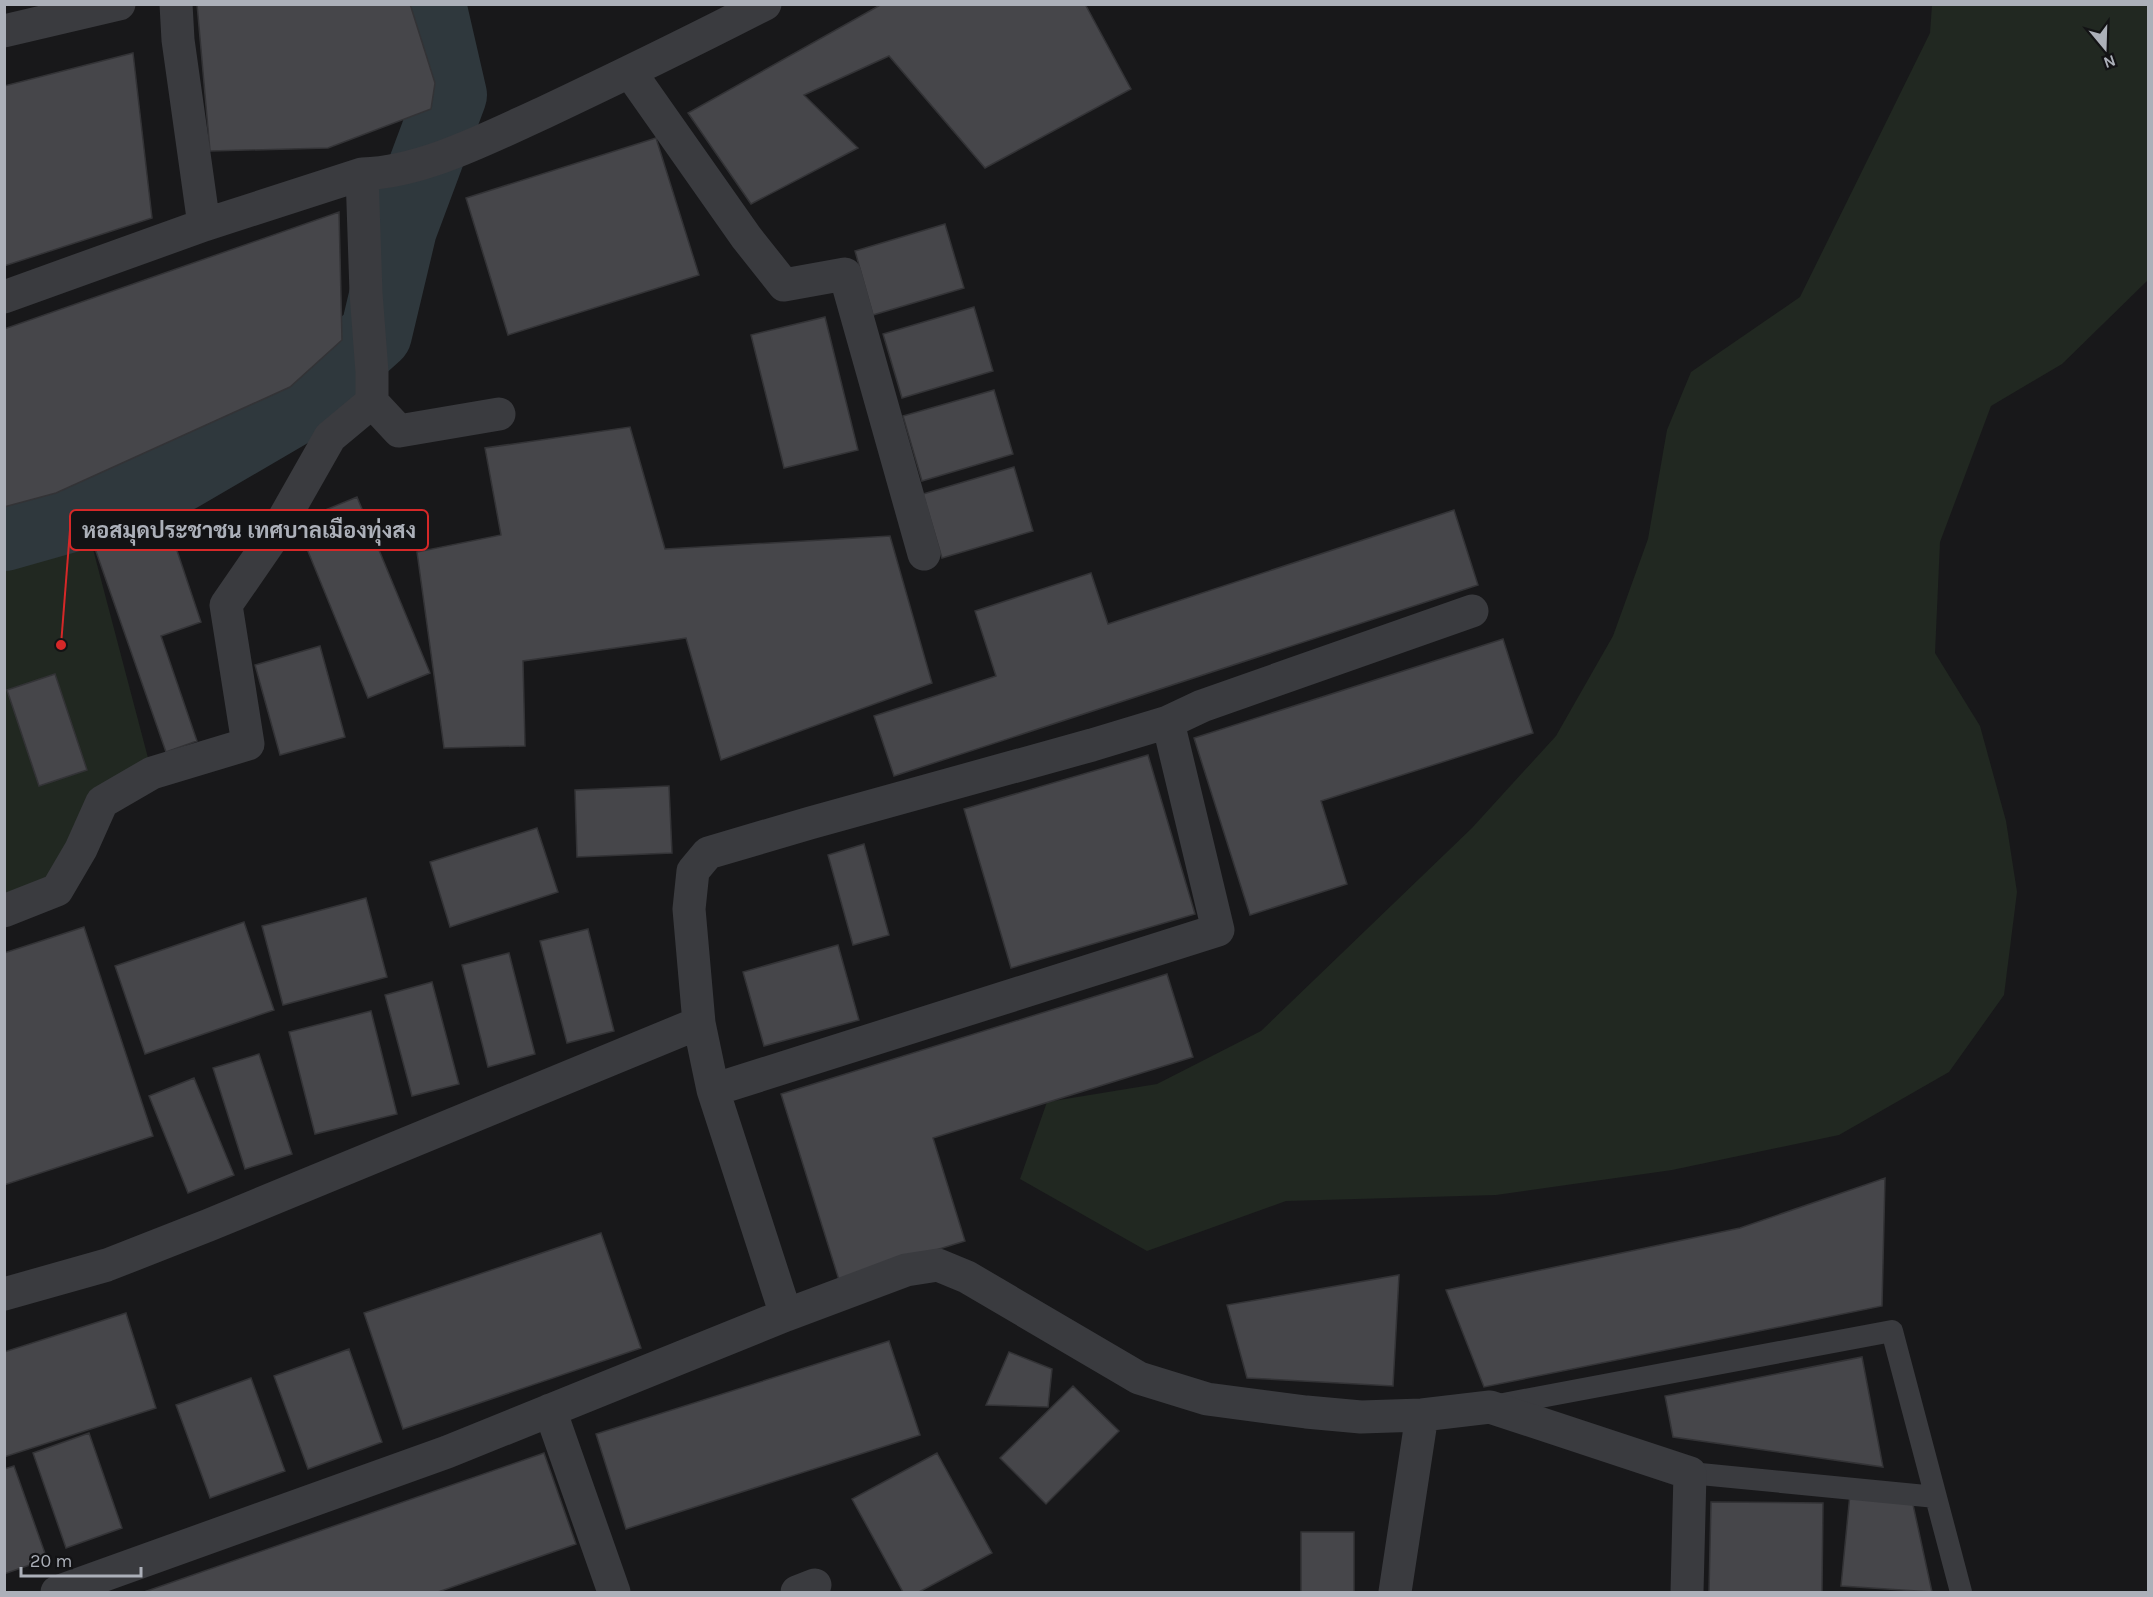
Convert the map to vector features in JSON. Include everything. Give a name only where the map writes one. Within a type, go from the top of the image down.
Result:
[{"type":"street","points":[[4,31],[119,4]]},
{"type":"street","points":[[176,4],[178,40],[204,225]]},
{"type":"street","points":[[4,297],[204,225],[467,148],[630,72],[765,4]]},
{"type":"street","points":[[630,72],[746,237],[784,285],[844,274],[924,554]]},
{"type":"street","points":[[374,174],[366,293],[372,387],[399,431],[498,414]]},
{"type":"street","points":[[4,911],[57,890],[81,849],[102,802],[152,773],[248,744],[226,605],[275,534],[330,436],[372,387]]},
{"type":"street","points":[[786,1315],[713,1090],[699,1023],[689,909],[693,871],[708,853],[1168,722],[1202,706],[1472,611]]},
{"type":"street","points":[[713,1090],[1218,930],[1168,722]]},
{"type":"street","points":[[4,1294],[107,1265],[699,1023]]},
{"type":"street","points":[[57,1593],[447,1452],[906,1269],[938,1265],[967,1277],[1139,1378],[1207,1399],[1361,1417],[1422,1415],[1490,1407],[1690,1473],[1688,1593]]},
{"type":"street","points":[[550,1410],[614,1593]]},
{"type":"street","points":[[1395,1593],[1422,1415]]},
{"type":"lane","points":[[1490,1407],[1892,1331],[1961,1593]]},
{"type":"lane","points":[[1690,1473],[1936,1497]]},
{"type":"shaded area","points":[[1932,5],[2148,5],[2148,280],[2062,364],[1991,406],[1940,542],[1935,653],[1980,726],[2006,821],[2017,892],[2004,995],[1949,1072],[1839,1135],[1672,1170],[1496,1195],[1286,1201],[1147,1251],[1020,1179],[1047,1102],[1157,1084],[1261,1031],[1472,828],[1556,736],[1613,636],[1648,539],[1667,430],[1691,372],[1800,297],[1930,33]]},
{"type":"shaded area","points":[[79,496],[152,773],[81,849],[5,911],[5,516]]},
{"type":"building","points":[[197,4],[410,4],[435,83],[431,109],[328,148],[210,151]]},
{"type":"building","points":[[882,4],[1085,4],[1131,89],[985,168],[889,56],[804,95],[858,148],[751,204],[688,113]]},
{"type":"building","points":[[133,53],[152,218],[4,266],[4,86]]},
{"type":"building","points":[[656,138],[699,275],[508,335],[466,198]]},
{"type":"building","points":[[339,212],[342,340],[290,387],[56,493],[4,507],[4,329]]},
{"type":"building","points":[[945,224],[964,288],[873,315],[855,251]]},
{"type":"building","points":[[974,307],[993,371],[902,398],[883,334]]},
{"type":"building","points":[[825,317],[858,450],[784,468],[751,335]]},
{"type":"building","points":[[994,390],[1013,454],[922,481],[903,416]]},
{"type":"building","points":[[630,427],[665,549],[890,536],[932,683],[721,760],[686,638],[523,661],[525,746],[444,748],[417,552],[501,535],[485,448]]},
{"type":"building","points":[[1014,467],[1033,531],[942,558],[923,494]]},
{"type":"building","points":[[357,497],[430,673],[368,698],[296,522]]},
{"type":"building","points":[[1454,510],[1478,585],[894,776],[874,716],[996,676],[975,611],[1091,573],[1108,624]]},
{"type":"building","points":[[164,512],[201,622],[161,636],[197,741],[166,752],[91,537]]},
{"type":"building","points":[[1503,639],[1533,733],[1321,801],[1347,884],[1250,915],[1194,738]]},
{"type":"building","points":[[320,646],[345,737],[280,755],[255,665]]},
{"type":"building","points":[[55,674],[87,770],[39,786],[7,690]]},
{"type":"building","points":[[1148,755],[1195,914],[1011,968],[964,809]]},
{"type":"building","points":[[669,786],[672,853],[577,857],[575,790]]},
{"type":"building","points":[[537,828],[558,892],[450,927],[430,862]]},
{"type":"building","points":[[864,844],[889,935],[853,945],[828,855]]},
{"type":"building","points":[[366,898],[387,977],[283,1005],[262,926]]},
{"type":"building","points":[[244,922],[274,1010],[145,1054],[115,966]]},
{"type":"building","points":[[84,927],[153,1136],[4,1185],[4,953]]},
{"type":"building","points":[[588,929],[614,1031],[567,1043],[540,941]]},
{"type":"building","points":[[838,945],[859,1020],[764,1046],[743,972]]},
{"type":"building","points":[[509,953],[535,1054],[488,1067],[462,965]]},
{"type":"building","points":[[1167,974],[1193,1057],[933,1138],[965,1241],[839,1280],[781,1094]]},
{"type":"building","points":[[432,982],[459,1084],[412,1096],[385,995]]},
{"type":"building","points":[[371,1011],[397,1114],[315,1134],[289,1032]]},
{"type":"building","points":[[259,1054],[292,1154],[245,1169],[213,1068]]},
{"type":"building","points":[[194,1078],[234,1175],[188,1193],[149,1096]]},
{"type":"building","points":[[1885,1178],[1882,1306],[1484,1387],[1446,1290],[1740,1228]]},
{"type":"building","points":[[601,1233],[641,1348],[403,1429],[364,1313]]},
{"type":"building","points":[[1399,1275],[1393,1386],[1247,1378],[1227,1305]]},
{"type":"building","points":[[126,1313],[156,1408],[4,1457],[4,1352]]},
{"type":"building","points":[[889,1341],[920,1435],[626,1529],[596,1434]]},
{"type":"building","points":[[349,1349],[382,1442],[308,1469],[274,1376]]},
{"type":"building","points":[[1009,1352],[1052,1369],[1048,1407],[986,1405]]},
{"type":"building","points":[[1862,1357],[1883,1467],[1673,1437],[1665,1396]]},
{"type":"building","points":[[251,1378],[285,1471],[210,1498],[176,1405]]},
{"type":"building","points":[[1073,1386],[1119,1431],[1046,1504],[1000,1458]]},
{"type":"building","points":[[89,1433],[122,1528],[66,1548],[33,1453]]},
{"type":"building","points":[[544,1453],[576,1544],[438,1592],[144,1592]]},
{"type":"building","points":[[937,1453],[992,1553],[919,1592],[903,1592],[852,1499]]},
{"type":"building","points":[[14,1466],[47,1559],[4,1574],[4,1469]]},
{"type":"building","points":[[1850,1494],[1912,1500],[1932,1592],[1841,1586]]},
{"type":"building","points":[[1711,1502],[1823,1503],[1822,1592],[1709,1592]]},
{"type":"building","points":[[1301,1532],[1354,1532],[1354,1592],[1301,1592]]},
{"type":"waterway","points":[[4,535],[71,516],[180,476],[288,413],[376,334],[401,229],[451,95],[430,4]]},
{"type":"place","name":"หอสมุดประชาชน เทศบาลเมืองทุ่งสง","points":[[61,645]]}]
